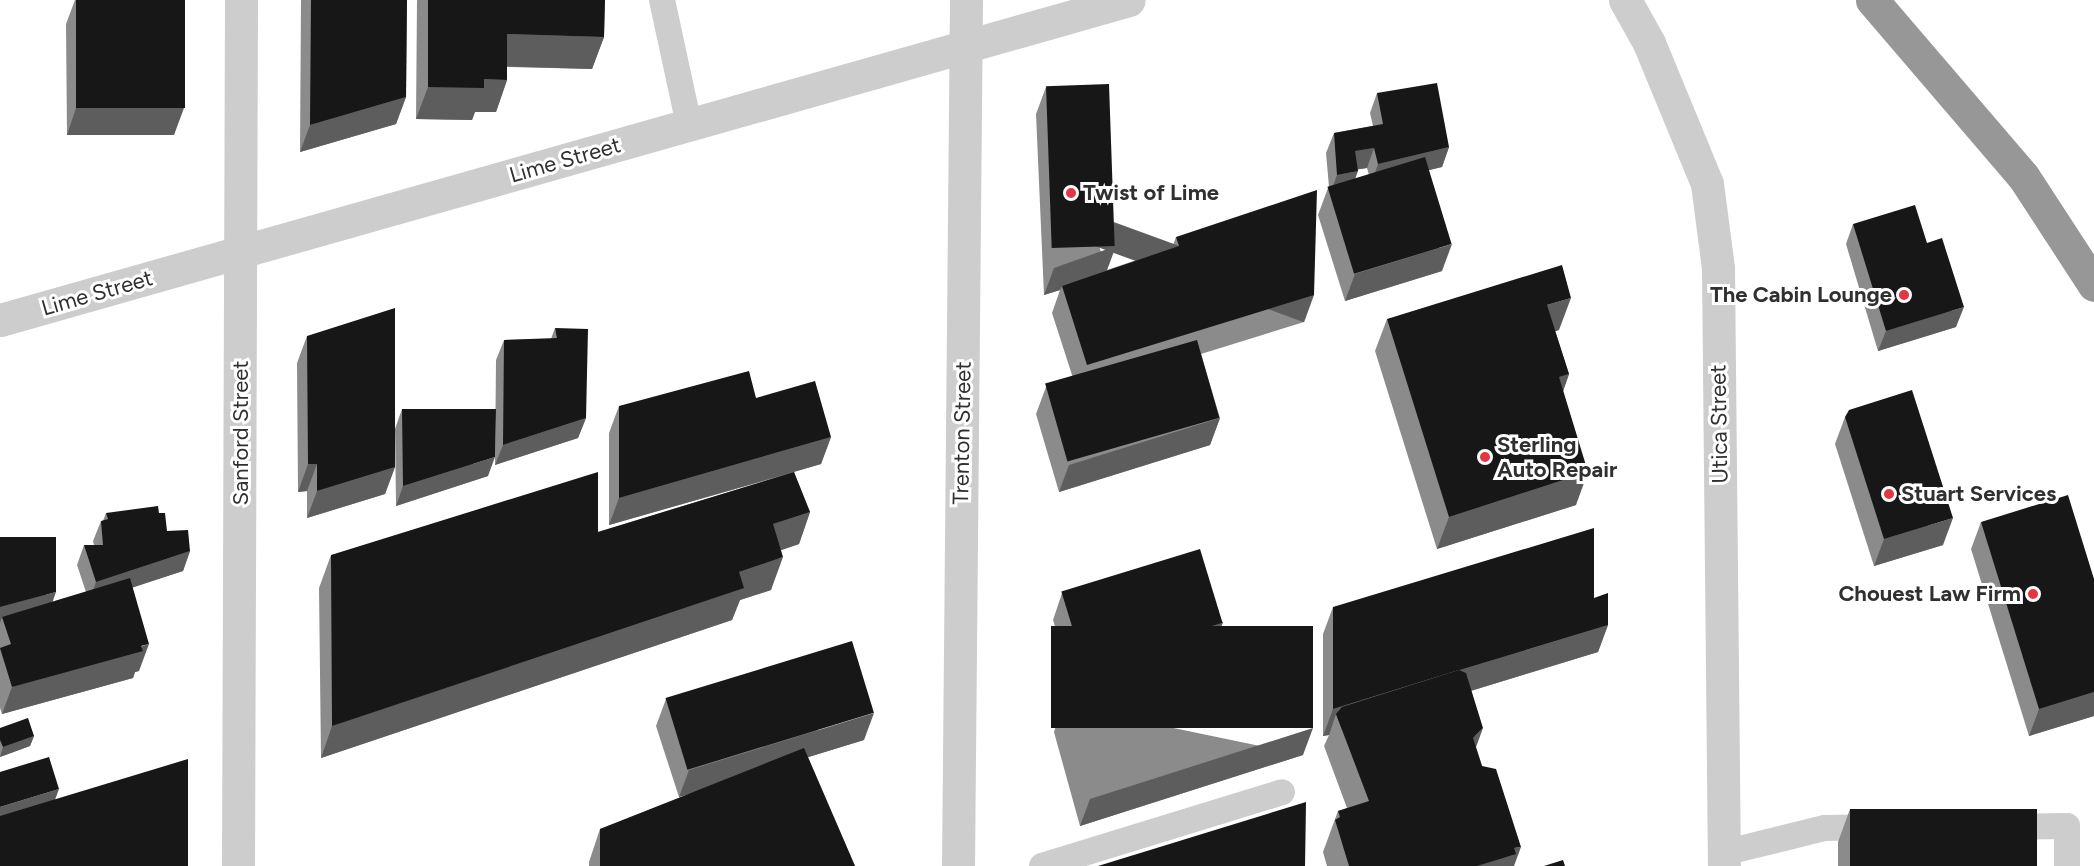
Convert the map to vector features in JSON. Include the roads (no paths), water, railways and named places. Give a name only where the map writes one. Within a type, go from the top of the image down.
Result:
[{"type":"highway","points":[[1872,0],[2023,176],[2094,285]]},
{"type":"street","name":"Sanford Street","points":[[238,866],[242,251],[241,0]]},
{"type":"street","name":"Trenton Street","points":[[958,866],[966,0]]},
{"type":"street","name":"Lime Street","points":[[0,320],[1129,0]]},
{"type":"street","name":"Utica Street","points":[[1625,0],[1649,43],[1707,184],[1718,268],[1723,859]]},
{"type":"lane","points":[[662,0],[689,125]]},
{"type":"lane","points":[[1042,866],[1282,792]]},
{"type":"lane","points":[[1975,827],[2067,826],[2067,866]]},
{"type":"lane","points":[[1723,859],[1825,828],[1905,827]]},
{"type":"place","name":"Twist of Lime","points":[[1071,193]]},
{"type":"place","name":"The Cabin Lounge","points":[[1904,295]]},
{"type":"place","name":"Sterling Auto Repair","points":[[1485,457]]},
{"type":"place","name":"Stuart Services","points":[[1889,494]]},
{"type":"place","name":"Chouest Law Firm","points":[[2033,594]]}]
